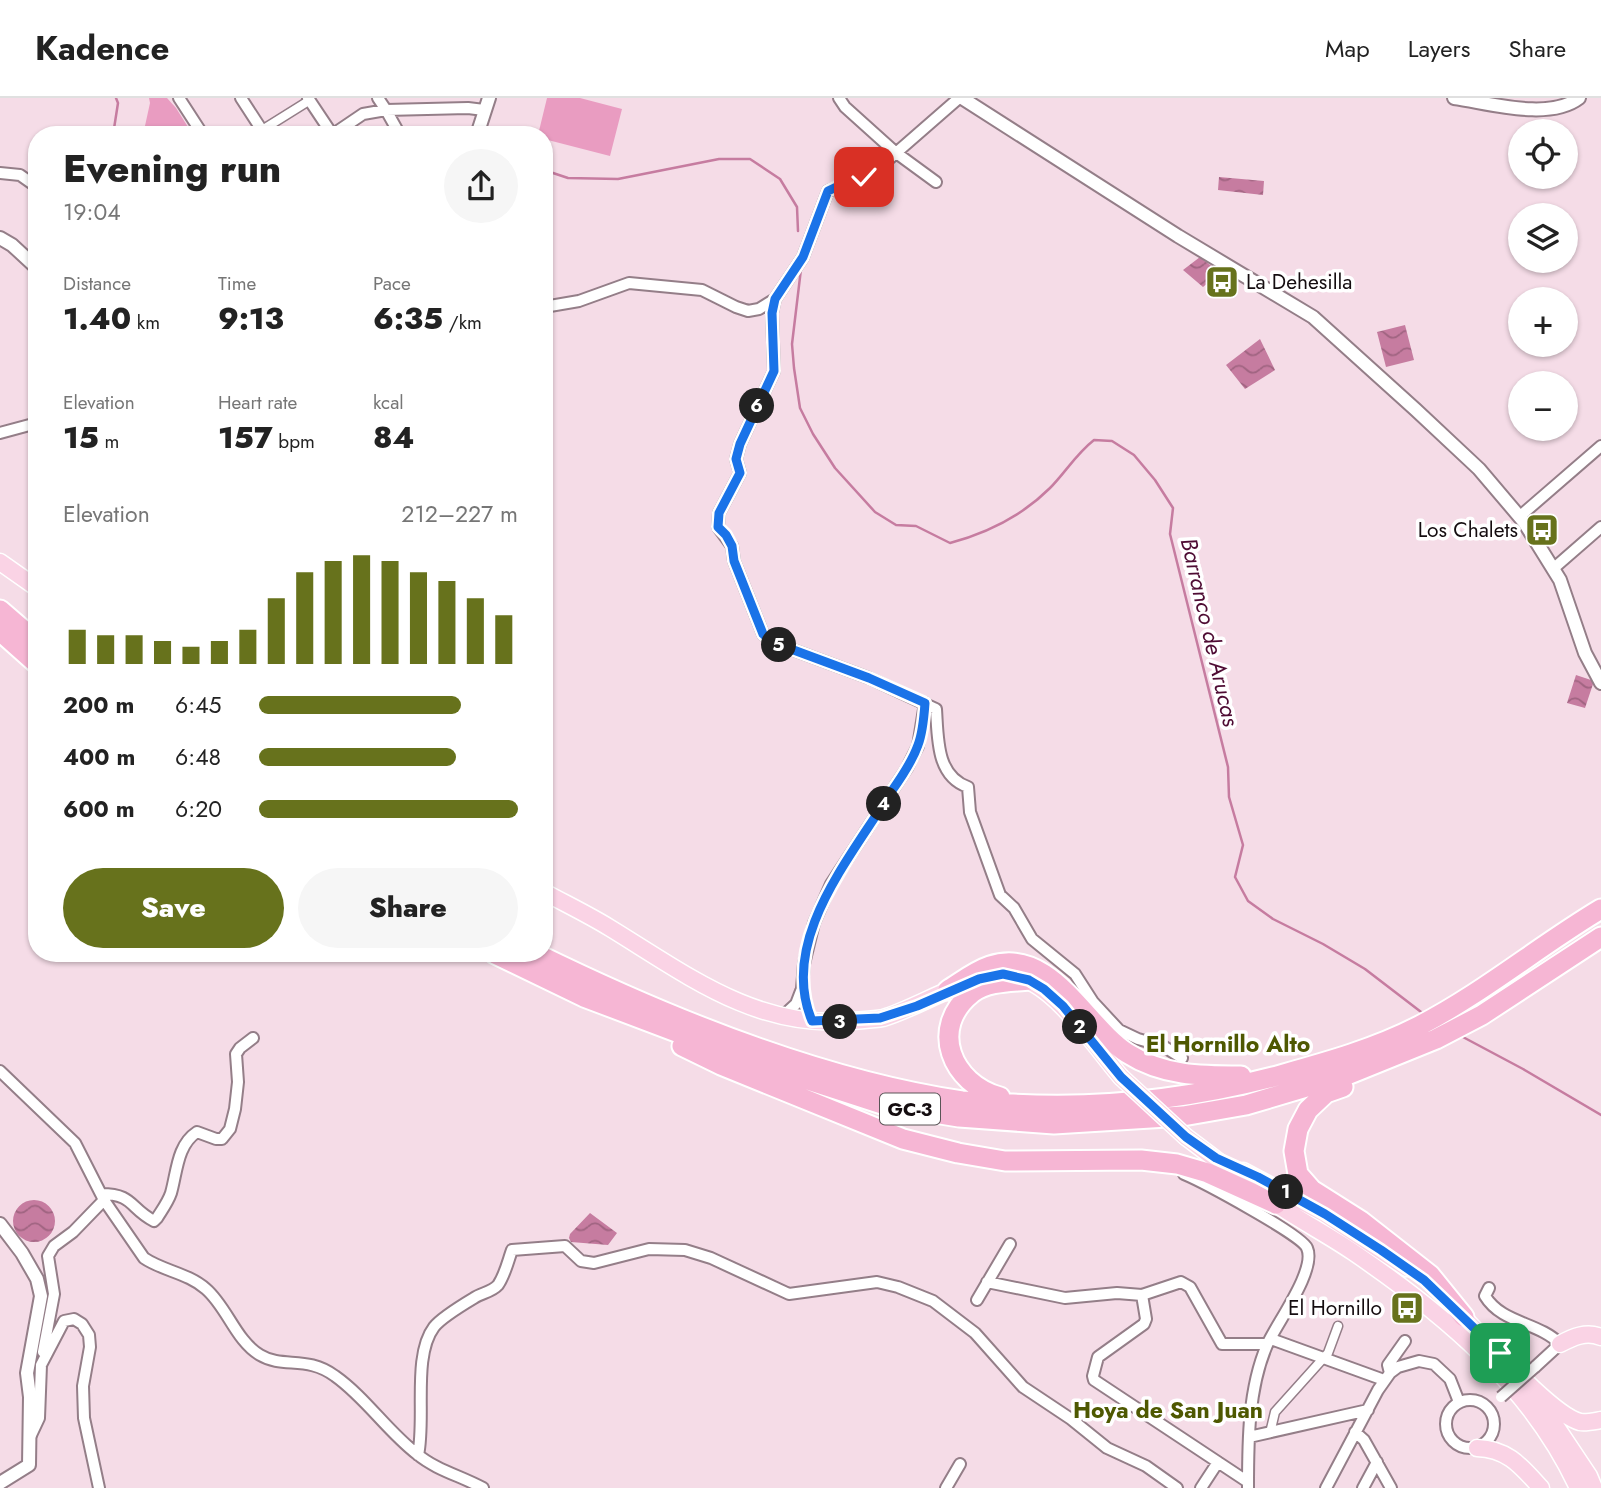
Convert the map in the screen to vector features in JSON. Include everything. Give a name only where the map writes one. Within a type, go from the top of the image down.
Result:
[{"type":"highway","points":[[0,610],[28,634]]},
{"type":"highway","points":[[0,631],[28,656]]},
{"type":"highway","name":"GC-3","points":[[553,961],[641,1001],[740,1040],[848,1077],[963,1101],[1091,1107],[1176,1098],[1278,1076],[1369,1049],[1471,997],[1601,909]]},
{"type":"highway","name":"GC-3","points":[[512,962],[584,997],[774,1069],[884,1105],[959,1117],[1054,1124],[1183,1116],[1247,1105],[1350,1079],[1436,1039],[1537,981],[1601,937]]},
{"type":"highway","points":[[948,990],[987,967],[999,964],[1028,966],[1057,984],[1112,1043],[1146,1063],[1191,1076],[1278,1076]]},
{"type":"highway","points":[[1028,1105],[976,1088],[957,1067],[949,1041],[955,1014],[973,993],[995,984],[1029,980]]},
{"type":"highway","points":[[584,997],[721,1065],[903,1139],[1005,1161],[1153,1161],[1177,1164],[1208,1173],[1276,1204]]},
{"type":"highway","points":[[1350,1079],[1326,1093],[1308,1110],[1298,1129],[1294,1151],[1298,1174],[1312,1190],[1361,1221],[1430,1275],[1464,1317]]},
{"type":"main road","points":[[0,562],[28,582]]},
{"type":"main road","points":[[553,897],[607,926],[701,985],[739,1003],[782,1017],[812,1021],[880,1018],[917,1006],[948,990],[979,979],[1003,974],[1029,980],[1063,1006],[1121,1077],[1186,1137],[1276,1204],[1386,1275],[1477,1349],[1517,1391],[1551,1439],[1578,1488]]},
{"type":"main road","points":[[1216,1158],[1258,1177],[1336,1221],[1424,1280],[1562,1413],[1581,1422],[1601,1420]]},
{"type":"main road","points":[[1560,1344],[1577,1336],[1601,1337]]},
{"type":"main road","points":[[1526,1381],[1589,1476],[1594,1488]]},
{"type":"main road","points":[[1477,1448],[1493,1448],[1504,1453],[1520,1465],[1541,1488]]},
{"type":"street","points":[[180,98],[197,126]]},
{"type":"street","points":[[241,98],[256,126]]},
{"type":"street","points":[[377,98],[395,126]]},
{"type":"street","points":[[839,98],[845,107],[895,152],[936,182]]},
{"type":"street","points":[[1182,1058],[1163,1045],[1138,1039],[1119,1030],[1093,1002],[1074,974],[1032,939],[1014,908],[1000,895],[970,812],[968,788],[956,783],[947,774],[938,742],[936,709],[869,678],[772,642],[763,634],[734,561],[732,546],[718,527],[719,513],[740,473],[736,459],[740,444],[774,371],[772,313],[775,299],[803,257],[828,191],[873,173],[960,98],[1312,317],[1479,469],[1519,517],[1554,568],[1585,653],[1601,683]]},
{"type":"street","points":[[1454,98],[1555,110],[1574,102]]},
{"type":"street","points":[[270,126],[311,99],[327,126]]},
{"type":"street","points":[[345,126],[363,114],[386,110],[468,108],[486,104],[480,126]]},
{"type":"street","points":[[0,173],[20,175],[28,181]]},
{"type":"street","points":[[0,238],[28,256]]},
{"type":"street","points":[[553,305],[579,301],[629,283],[702,290],[748,311],[759,309],[775,299]]},
{"type":"street","points":[[0,433],[28,425]]},
{"type":"street","points":[[1519,517],[1601,446]]},
{"type":"street","points":[[1554,568],[1601,527]]},
{"type":"street","points":[[812,1021],[804,1003],[802,988],[804,964],[814,923],[827,894],[907,768],[918,746],[925,703]]},
{"type":"street","points":[[782,1017],[796,1004],[802,988]]},
{"type":"street","points":[[31,1437],[39,1418],[41,1365],[54,1294],[48,1256],[54,1246],[72,1232],[102,1197],[125,1197],[154,1221],[157,1218],[170,1195],[176,1164],[188,1138],[197,1132],[222,1139],[230,1129],[238,1082],[236,1054],[253,1038]]},
{"type":"street","points":[[0,1071],[75,1143],[102,1197],[144,1258],[206,1289],[257,1354],[273,1361],[315,1364],[335,1376],[418,1455],[436,1467],[483,1488]]},
{"type":"street","points":[[1153,1161],[1194,1179],[1290,1232],[1306,1245],[1309,1253],[1304,1278],[1269,1341],[1255,1386],[1249,1437],[1248,1485]]},
{"type":"street","points":[[0,1224],[37,1279],[41,1296],[27,1373],[31,1437],[29,1465],[0,1483]]},
{"type":"street","points":[[977,1300],[1010,1244]]},
{"type":"street","points":[[418,1455],[421,1440],[421,1368],[427,1341],[435,1326],[474,1297],[496,1288],[512,1250],[565,1246],[581,1261],[594,1263],[649,1249],[685,1250],[711,1258],[789,1294],[877,1282],[933,1301],[975,1334],[1023,1387],[1107,1448],[1146,1466],[1177,1488]]},
{"type":"street","points":[[987,1282],[1065,1298],[1117,1293],[1142,1295],[1181,1282],[1189,1287],[1222,1344],[1269,1341],[1387,1377]]},
{"type":"street","points":[[1489,1288],[1485,1296],[1490,1304],[1524,1325],[1546,1332],[1577,1336]]},
{"type":"street","points":[[1142,1295],[1146,1319],[1144,1324],[1098,1357],[1094,1380],[1218,1462],[1248,1485]]},
{"type":"street","points":[[41,1365],[64,1321],[74,1319],[82,1324],[89,1335],[90,1347],[83,1386],[84,1418],[99,1488]]},
{"type":"street","points":[[1270,1433],[1275,1412],[1328,1353],[1338,1326]]},
{"type":"street","points":[[1488,1408],[1560,1344],[1546,1332]]},
{"type":"street","points":[[1387,1377],[1388,1364],[1405,1341]]},
{"type":"street","points":[[1326,1488],[1387,1377],[1407,1363],[1419,1361],[1434,1364],[1450,1379],[1459,1402]]},
{"type":"street","points":[[1475,1400],[1488,1408],[1494,1423],[1493,1431],[1490,1438],[1477,1448],[1461,1447],[1449,1436],[1446,1420],[1459,1402],[1475,1400]]},
{"type":"street","points":[[1249,1437],[1368,1409]]},
{"type":"street","points":[[1355,1412],[1358,1428],[1391,1488]]},
{"type":"street","points":[[1201,1488],[1218,1462]]},
{"type":"street","points":[[1363,1488],[1377,1462]]},
{"type":"street","points":[[947,1487],[960,1464]]},
{"type":"shaded area","points":[[149,98],[167,98],[187,126],[145,126]]},
{"type":"shaded area","points":[[547,98],[580,98],[622,109],[610,156],[553,141],[553,126],[540,126]]},
{"type":"water","points":[[1219,177],[1264,181],[1263,195],[1218,190]]},
{"type":"water","points":[[1200,257],[1220,273],[1203,287],[1183,270]]},
{"type":"water","points":[[1405,325],[1414,360],[1386,367],[1377,332]]},
{"type":"water","points":[[1260,339],[1275,370],[1245,389],[1226,365]]},
{"type":"water","points":[[1576,675],[1594,681],[1585,708],[1567,703]]},
{"type":"water","points":[[34,1200],[49,1206],[55,1221],[49,1236],[34,1242],[19,1236],[13,1221],[19,1206]]},
{"type":"water","points":[[590,1213],[617,1233],[608,1245],[571,1242],[570,1234]]},
{"type":"waterway","name":"Barranco de Arucas","points":[[114,126],[118,103],[116,98]]},
{"type":"waterway","name":"Barranco de Arucas","points":[[553,173],[568,178],[618,179],[719,159],[750,159],[780,179],[797,207],[798,231]]},
{"type":"waterway","name":"Barranco de Arucas","points":[[801,269],[792,344],[800,408],[835,468],[875,512],[896,525],[916,526],[950,543],[991,528],[1016,515],[1039,498],[1094,440],[1112,441],[1134,455],[1155,480],[1173,508],[1170,534],[1228,767],[1229,797],[1243,845],[1235,877],[1248,901],[1273,919],[1365,969],[1425,1015]]},
{"type":"waterway","name":"Barranco de Arucas","points":[[1461,1036],[1601,1115]]},
{"type":"place","name":"La Dehesilla","points":[[1222,282]]},
{"type":"place","name":"Los Chalets","points":[[1542,530]]},
{"type":"place","name":"El Hornillo","points":[[1407,1308]]},
{"type":"district","name":"El Hornillo Alto","points":[[1228,1044]]},
{"type":"district","name":"Hoya de San Juan","points":[[1168,1410]]},
{"type":"route","points":[[864,177],[828,191],[803,257],[775,299],[772,313],[774,371],[740,444],[736,459],[740,473],[719,513],[718,527],[732,546],[734,561],[763,634],[772,642],[869,678],[925,703],[918,746],[907,768],[831,884],[814,923],[804,964],[802,988],[804,1003],[812,1021],[839,1022],[880,1018],[917,1006],[948,990],[1003,974],[1029,980],[1063,1006],[1121,1077],[1186,1137],[1216,1158],[1258,1177],[1325,1214],[1381,1250],[1424,1280],[1500,1353]]}]
